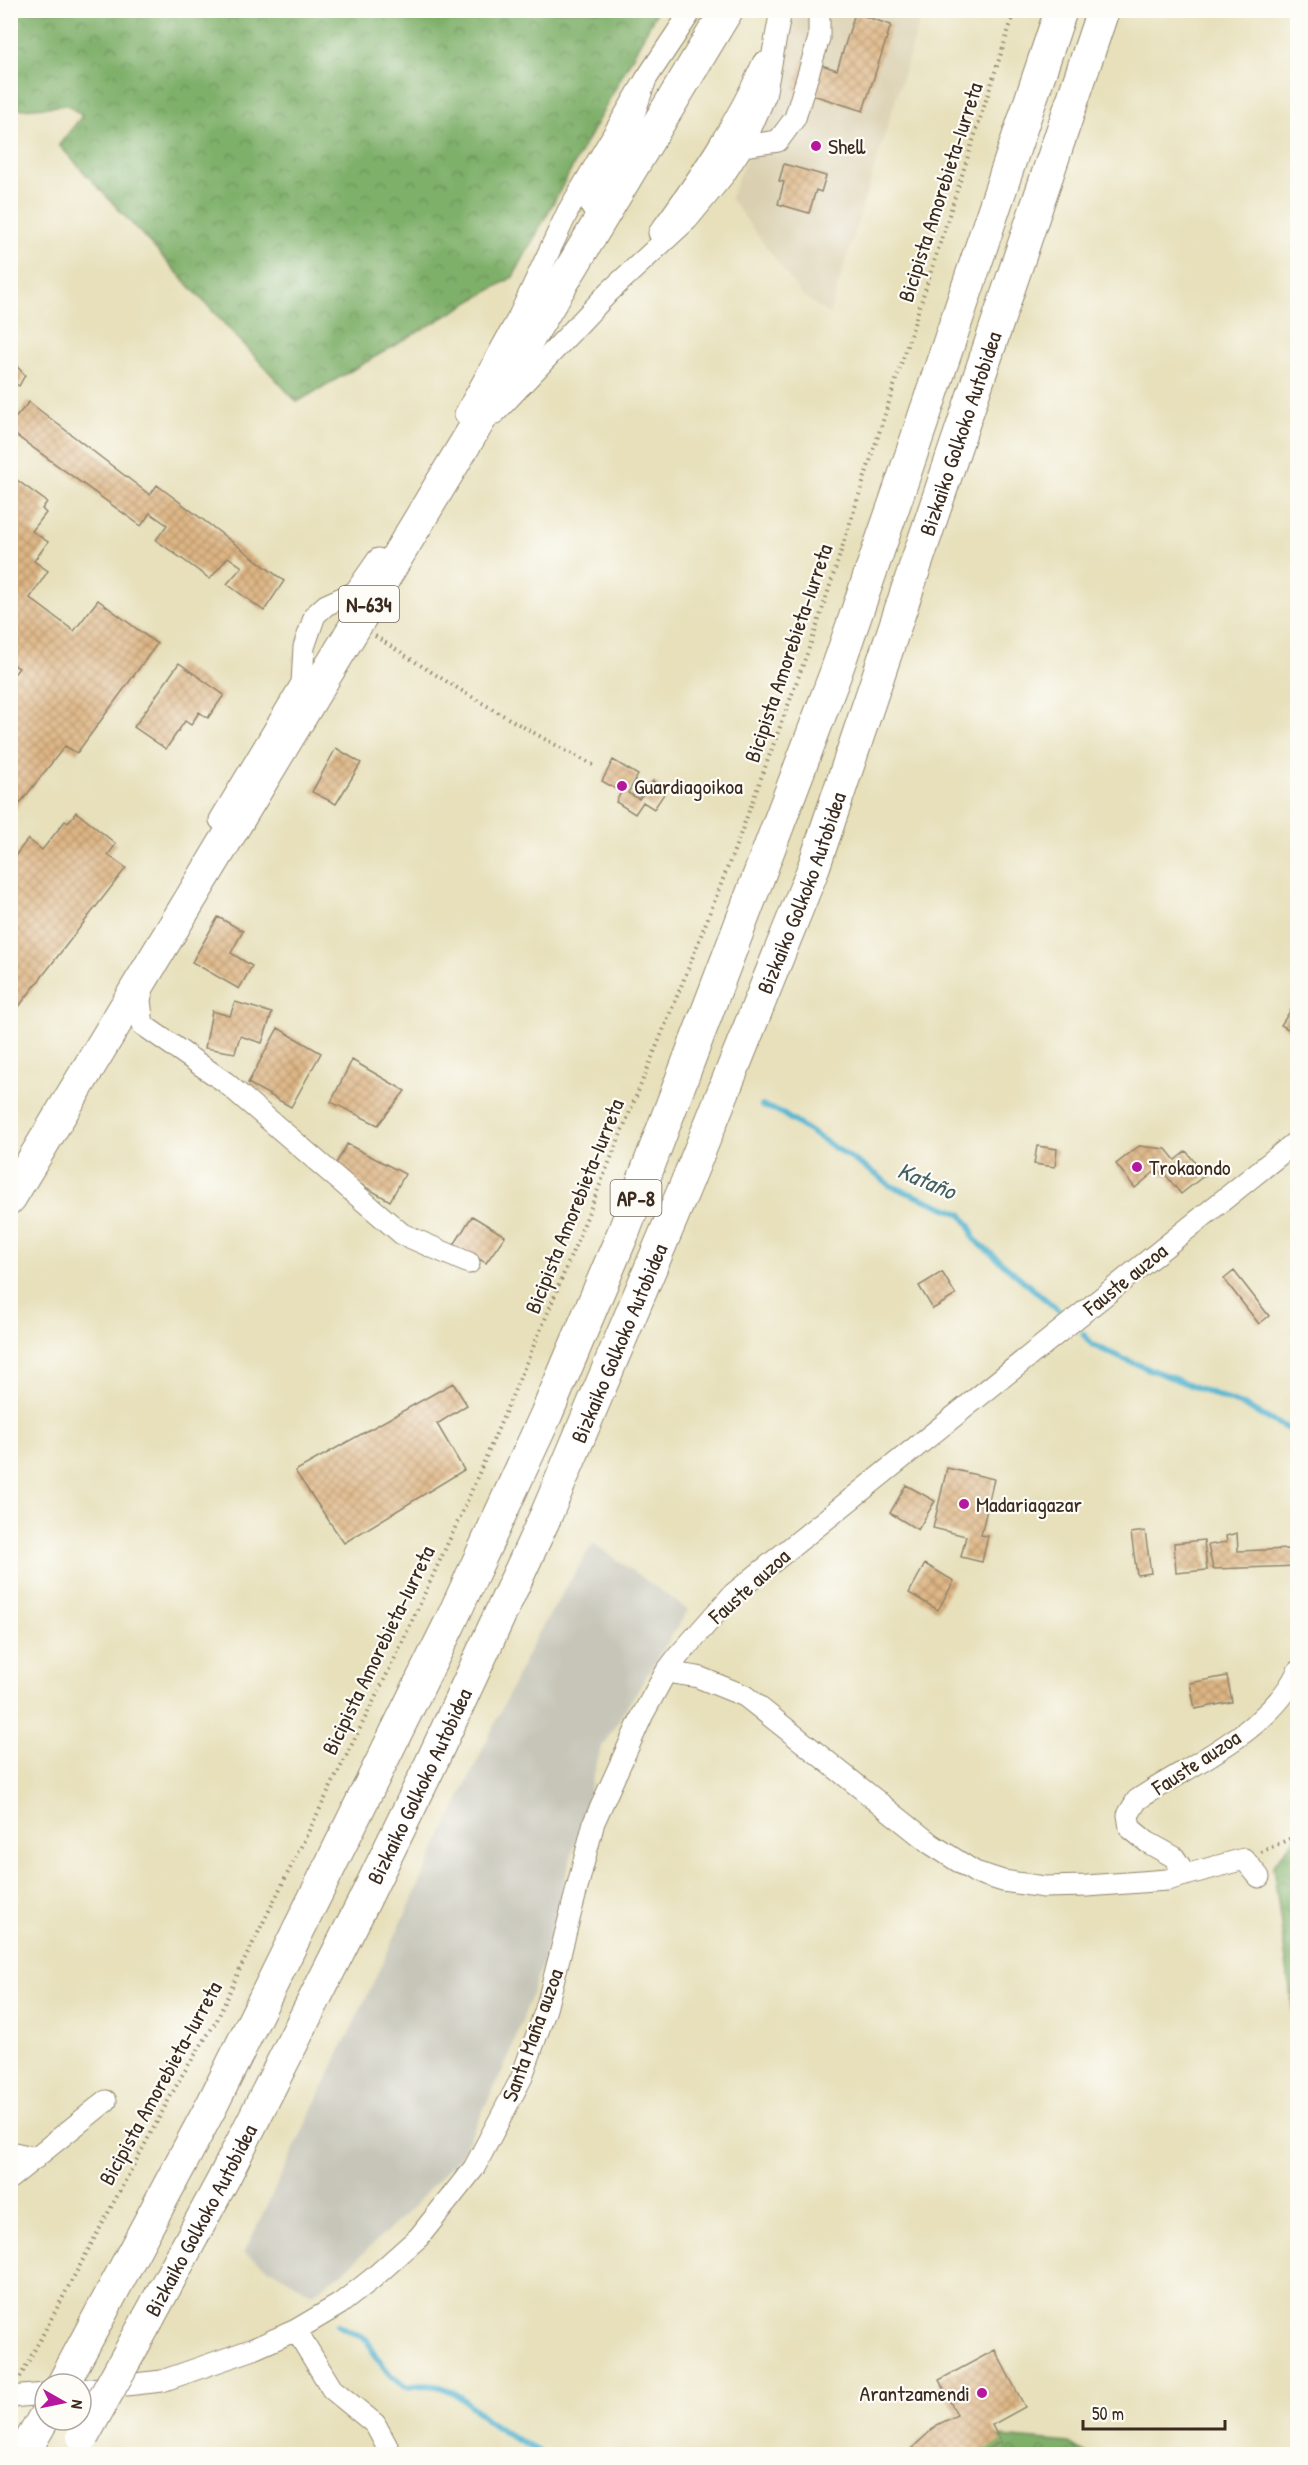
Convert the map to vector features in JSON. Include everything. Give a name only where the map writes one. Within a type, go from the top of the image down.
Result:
[{"type":"highway","name":"N-634","points":[[10,1198],[727,10]]},
{"type":"highway","name":"Bizkaiko Golkoko Autobidea","points":[[70,2372],[218,2094],[450,1623],[546,1414],[615,1252],[835,675],[1061,10]]},
{"type":"highway","name":"Bizkaiko Golkoko Autobidea","points":[[78,2445],[224,2178],[364,1901],[548,1513],[687,1182],[812,872],[1103,10]]},
{"type":"street","points":[[468,439],[510,398],[578,323],[688,219],[724,175],[743,146],[765,96],[781,10]]},
{"type":"street","points":[[743,146],[778,141],[795,118],[819,38],[819,10]]},
{"type":"street","points":[[197,890],[202,868],[218,824],[302,684],[304,647],[315,615],[326,605],[355,592],[368,576],[498,357],[568,211],[609,139],[691,11]]},
{"type":"street","points":[[630,273],[690,190],[754,85],[776,34]]},
{"type":"street","points":[[538,323],[625,140],[646,80]]},
{"type":"street","points":[[145,974],[140,1000],[143,1025],[225,1082],[402,1234],[469,1263]]},
{"type":"street","points":[[108,1037],[143,1025]]},
{"type":"street","name":"Fauste auzoa","points":[[666,1672],[733,1594],[1298,1140]]},
{"type":"street","name":"Fauste auzoa","points":[[1186,1875],[1174,1857],[1147,1842],[1130,1828],[1128,1815],[1137,1800],[1265,1717],[1290,1687],[1298,1671]]},
{"type":"street","points":[[666,1672],[698,1677],[745,1696],[931,1844],[975,1872],[1003,1881],[1044,1887],[1167,1880],[1244,1859],[1259,1877]]},
{"type":"street","name":"Santa Maña auzoa","points":[[93,2389],[162,2381],[251,2350],[296,2330],[340,2304],[419,2237],[474,2168],[521,2079],[546,2009],[594,1822],[666,1672]]},
{"type":"street","points":[[10,2178],[106,2101]]},
{"type":"street","points":[[10,2152],[36,2158]]},
{"type":"street","points":[[296,2330],[332,2389],[375,2424],[391,2454]]},
{"type":"street","points":[[10,2397],[33,2395]]},
{"type":"path","name":"Bicipista Amorebieta-Iurreta","points":[[31,2358],[181,2077],[217,2020],[240,1969],[412,1623],[546,1317],[684,979],[816,632],[1015,10]]},
{"type":"path","points":[[357,624],[463,693],[530,732],[597,766]]},
{"type":"path","points":[[1244,1859],[1298,1835]]},
{"type":"shaded area","name":"Shell","points":[[788,11],[923,11],[829,315],[802,295],[730,198],[772,94]]},
{"type":"shaded area","points":[[593,1543],[688,1610],[601,1748],[540,1971],[508,2059],[462,2154],[410,2210],[344,2271],[312,2294],[244,2253],[533,1642]]},
{"type":"green space","points":[[11,11],[653,11],[655,15],[513,277],[297,402],[59,145],[82,116],[68,105],[11,110]]},
{"type":"green space","points":[[1297,1834],[1297,2041],[1273,1866]]},
{"type":"green space","points":[[933,2431],[1069,2443],[1087,2454],[923,2454]]},
{"type":"building","points":[[855,13],[891,25],[863,111],[794,89],[803,59],[837,70]]},
{"type":"building","points":[[784,164],[826,176],[821,192],[816,190],[809,213],[778,204],[784,182],[779,181]]},
{"type":"building","points":[[10,359],[25,375],[19,386],[10,380]]},
{"type":"building","points":[[29,402],[150,495],[157,485],[284,581],[264,611],[227,584],[242,567],[228,557],[210,579],[156,540],[167,525],[150,513],[141,526],[10,431],[10,424]]},
{"type":"building","points":[[10,475],[47,502],[42,509],[46,513],[32,531],[48,542],[34,561],[48,571],[30,598],[74,631],[98,600],[157,644],[77,753],[65,746],[10,816],[10,679],[19,668],[10,663]]},
{"type":"building","points":[[179,663],[224,695],[208,718],[199,712],[191,725],[185,721],[166,749],[134,727]]},
{"type":"building","points":[[336,748],[361,763],[336,804],[312,792]]},
{"type":"building","name":"Guardiagoikoa","points":[[613,760],[638,775],[628,793],[639,799],[653,781],[666,791],[654,809],[643,802],[635,814],[616,802],[621,792],[602,781]]},
{"type":"building","points":[[76,812],[116,844],[108,855],[126,868],[10,1018],[10,862],[28,839],[42,850],[65,821],[68,823]]},
{"type":"building","points":[[218,917],[243,931],[231,953],[252,966],[239,989],[192,962]]},
{"type":"building","points":[[1298,999],[1298,1035],[1281,1025]]},
{"type":"building","points":[[235,1002],[272,1013],[262,1043],[240,1036],[235,1053],[205,1048],[212,1011],[230,1016]]},
{"type":"building","points":[[278,1028],[321,1053],[291,1107],[248,1083]]},
{"type":"building","points":[[352,1060],[405,1091],[378,1125],[331,1102]]},
{"type":"building","points":[[347,1144],[405,1174],[390,1201],[333,1169]]},
{"type":"building","points":[[1037,1146],[1057,1149],[1055,1167],[1034,1164]]},
{"type":"building","points":[[1139,1146],[1166,1149],[1175,1160],[1186,1151],[1205,1175],[1181,1194],[1158,1169],[1135,1188],[1116,1164]]},
{"type":"building","points":[[472,1216],[505,1236],[486,1263],[454,1245]]},
{"type":"building","points":[[1234,1271],[1269,1316],[1259,1324],[1224,1279]]},
{"type":"building","points":[[942,1272],[956,1295],[933,1309],[919,1286]]},
{"type":"building","points":[[453,1383],[467,1405],[437,1424],[464,1470],[344,1543],[295,1471]]},
{"type":"building","name":"Madariagazar","points":[[947,1468],[994,1479],[981,1535],[988,1536],[982,1562],[961,1557],[966,1536],[933,1528]]},
{"type":"building","points":[[906,1485],[935,1501],[918,1530],[890,1513]]},
{"type":"building","points":[[1145,1531],[1151,1573],[1137,1575],[1131,1533]]},
{"type":"building","points":[[1237,1533],[1238,1551],[1291,1549],[1298,1551],[1298,1566],[1213,1569],[1208,1545],[1227,1542],[1226,1536]]},
{"type":"building","points":[[1204,1540],[1207,1570],[1176,1573],[1174,1543]]},
{"type":"building","points":[[925,1564],[954,1581],[938,1610],[909,1593]]},
{"type":"building","points":[[1227,1676],[1232,1702],[1195,1709],[1190,1683]]},
{"type":"building","name":"Arantzamendi","points":[[995,2350],[1025,2407],[992,2425],[1001,2442],[978,2454],[914,2454],[910,2450],[937,2425],[957,2415],[939,2380]]},
{"type":"waterway","name":"Kataño","points":[[762,1106],[778,1111],[889,1185],[961,1214],[970,1226],[974,1239],[1058,1310]]},
{"type":"waterway","name":"Kataño","points":[[1083,1334],[1093,1345],[1244,1406],[1298,1434]]},
{"type":"waterway","points":[[338,2325],[368,2340],[376,2357],[392,2377],[407,2387],[424,2385],[448,2390],[458,2395],[503,2432],[543,2454]]},
{"type":"place","name":"Shell","points":[[816,146]]},
{"type":"place","name":"Guardiagoikoa","points":[[622,786]]},
{"type":"place","name":"Trokaondo","points":[[1137,1167]]},
{"type":"place","name":"Madariagazar","points":[[964,1504]]},
{"type":"place","name":"Arantzamendi","points":[[982,2393]]}]
